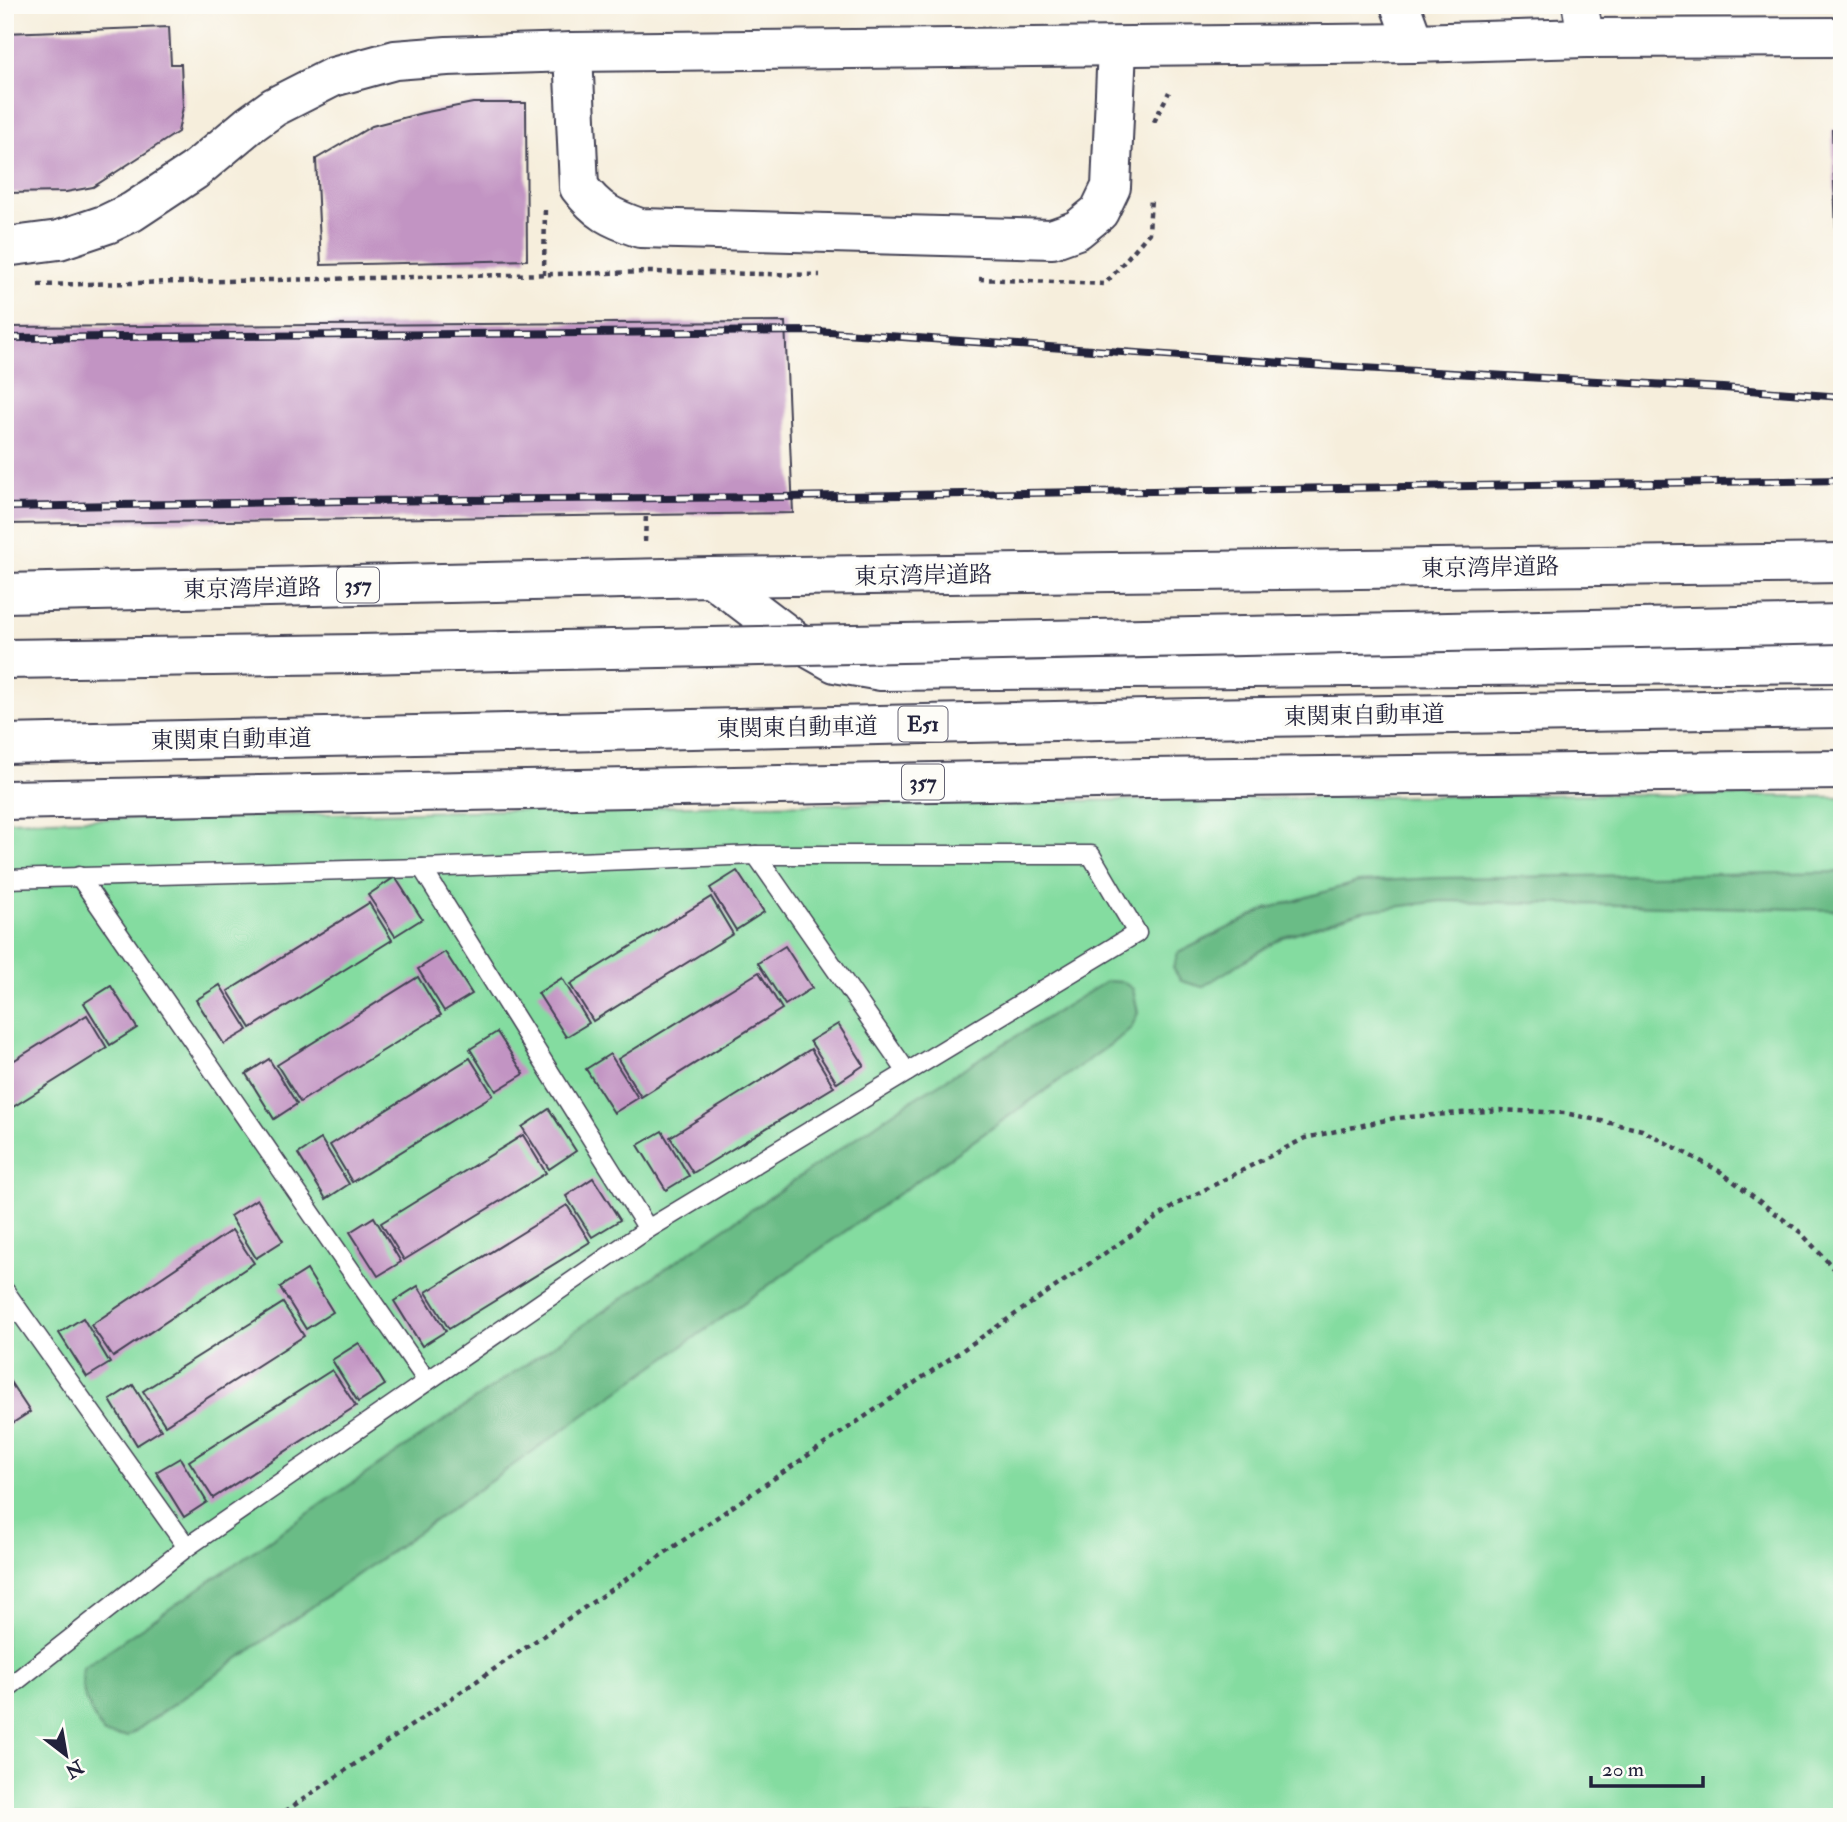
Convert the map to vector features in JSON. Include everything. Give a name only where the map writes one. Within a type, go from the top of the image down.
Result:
[{"type":"main road","points":[[1399,5],[1414,43]]},
{"type":"main road","points":[[5,247],[59,240],[107,224],[132,212],[194,171],[274,107],[333,77],[395,60],[573,52],[1414,43],[1583,22],[1842,37]]},
{"type":"main road","points":[[573,52],[579,187],[591,202],[611,218],[640,228],[1052,239],[1077,230],[1099,212],[1111,187],[1117,47]]},
{"type":"main road","name":"東京湾岸道路","points":[[5,593],[711,577],[1842,563]]},
{"type":"main road","points":[[711,577],[794,640],[835,663],[881,671],[1842,663]]},
{"type":"main road","points":[[5,659],[1842,624]]},
{"type":"main road","name":"東関東自動車道","points":[[5,744],[1181,718],[1842,708]]},
{"type":"main road","name":"357","points":[[5,800],[1132,778],[1842,770]]},
{"type":"lane","points":[[755,855],[907,1072]]},
{"type":"lane","points":[[5,879],[422,868],[755,855],[1091,855],[1137,933],[648,1229],[187,1547],[5,1690]]},
{"type":"lane","points":[[422,868],[648,1229]]},
{"type":"lane","points":[[79,876],[427,1381]]},
{"type":"lane","points":[[5,1291],[187,1547]]},
{"type":"path","points":[[645,543],[646,515]]},
{"type":"path","points":[[277,1817],[1177,1204],[1306,1138],[1395,1118],[1500,1110],[1565,1113],[1642,1130],[1721,1172],[1800,1232],[1842,1277]]},
{"type":"green space","points":[[1601,794],[1842,797],[1842,1817],[5,1817],[5,821],[735,805]]},
{"type":"green space","points":[[1842,872],[1842,910],[1442,901],[1363,911],[1283,937],[1202,987],[1181,981],[1173,968],[1178,953],[1266,909],[1358,882],[1437,878]]},
{"type":"green space","points":[[1107,981],[1123,982],[1133,989],[1138,1013],[1131,1028],[1117,1040],[127,1737],[104,1734],[84,1695],[83,1668],[907,1103]]},
{"type":"building","points":[[169,27],[171,64],[181,64],[183,107],[178,132],[93,187],[66,192],[5,193],[5,33]]},
{"type":"building","points":[[473,103],[526,103],[527,260],[321,265],[316,159],[372,126]]},
{"type":"building","points":[[1842,129],[1842,231],[1836,231],[1832,130]]},
{"type":"building","points":[[785,322],[793,513],[5,524],[5,327]]},
{"type":"building","points":[[737,871],[764,912],[736,930],[710,888]]},
{"type":"building","points":[[395,877],[422,919],[395,936],[368,895]]},
{"type":"building","points":[[711,897],[733,934],[593,1021],[570,984]]},
{"type":"building","points":[[369,903],[392,940],[251,1028],[228,991]]},
{"type":"building","points":[[785,946],[812,988],[785,1005],[758,963]]},
{"type":"building","points":[[445,952],[472,994],[444,1011],[418,969]]},
{"type":"building","points":[[759,972],[782,1009],[641,1097],[618,1059]]},
{"type":"building","points":[[418,977],[441,1015],[300,1102],[277,1065]]},
{"type":"building","points":[[562,978],[589,1023],[566,1037],[538,993]]},
{"type":"building","points":[[220,985],[248,1030],[224,1044],[196,1000]]},
{"type":"building","points":[[111,986],[137,1028],[110,1045],[84,1003]]},
{"type":"building","points":[[87,1015],[107,1048],[5,1112],[5,1066]]},
{"type":"building","points":[[838,1024],[864,1065],[837,1083],[810,1041]]},
{"type":"building","points":[[497,1032],[524,1074],[496,1091],[470,1049]]},
{"type":"building","points":[[811,1049],[834,1087],[693,1173],[670,1137]]},
{"type":"building","points":[[610,1054],[638,1098],[614,1113],[586,1069]]},
{"type":"building","points":[[470,1058],[493,1095],[352,1182],[330,1145]]},
{"type":"building","points":[[269,1059],[297,1104],[274,1119],[246,1074]]},
{"type":"building","points":[[549,1109],[576,1151],[549,1169],[522,1127]]},
{"type":"building","points":[[662,1131],[689,1176],[666,1190],[638,1145]]},
{"type":"building","points":[[523,1135],[546,1173],[404,1260],[381,1223]]},
{"type":"building","points":[[321,1139],[349,1184],[326,1199],[298,1154]]},
{"type":"building","points":[[593,1178],[620,1220],[592,1237],[566,1196]]},
{"type":"building","points":[[257,1199],[283,1241],[256,1258],[230,1216]]},
{"type":"building","points":[[567,1205],[590,1242],[449,1329],[426,1292]]},
{"type":"building","points":[[374,1217],[401,1262],[378,1276],[350,1232]]},
{"type":"building","points":[[232,1230],[254,1263],[113,1357],[91,1325]]},
{"type":"building","points":[[307,1270],[333,1312],[306,1329],[280,1287]]},
{"type":"building","points":[[418,1286],[446,1331],[422,1346],[394,1301]]},
{"type":"building","points":[[283,1303],[304,1336],[165,1425],[143,1391]]},
{"type":"building","points":[[83,1318],[110,1363],[87,1377],[59,1333]]},
{"type":"building","points":[[359,1343],[385,1385],[358,1402],[332,1360]]},
{"type":"building","points":[[332,1370],[356,1406],[213,1498],[189,1461]]},
{"type":"building","points":[[5,1374],[30,1412],[5,1428]]},
{"type":"building","points":[[133,1385],[161,1430],[137,1445],[110,1400]]},
{"type":"building","points":[[180,1458],[207,1502],[184,1517],[156,1472]]},
{"type":"railway","points":[[5,338],[815,331],[1326,366],[1842,397]]},
{"type":"railway","points":[[5,507],[1842,480]]}]
